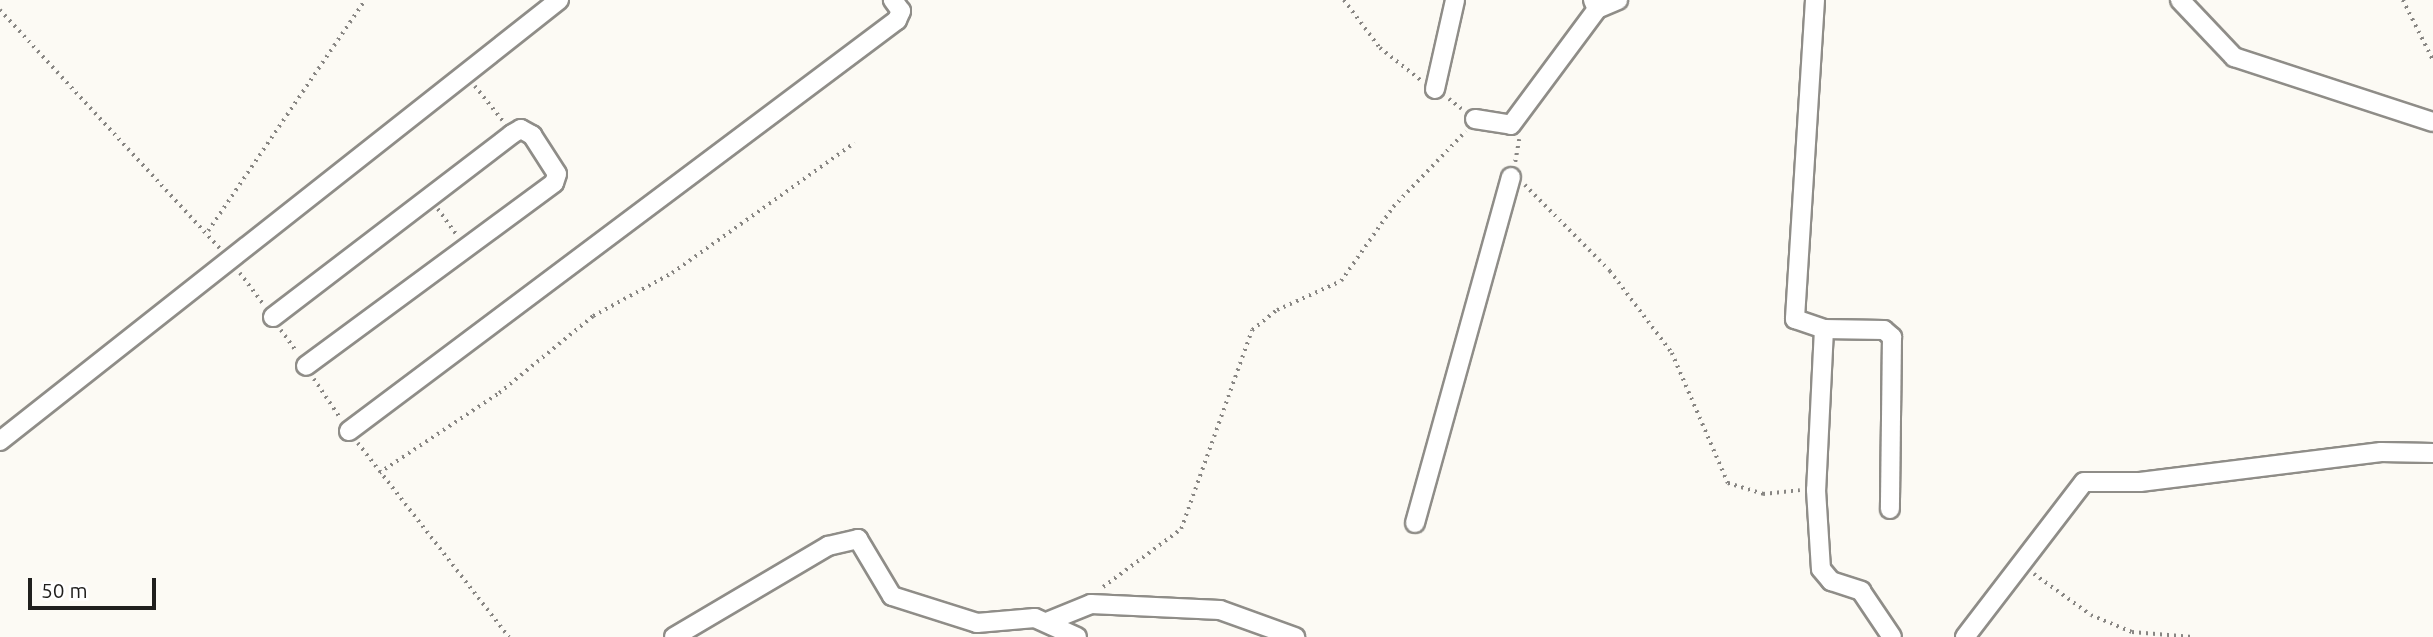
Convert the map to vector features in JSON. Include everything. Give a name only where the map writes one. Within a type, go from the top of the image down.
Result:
[{"type":"street","points":[[0,441],[559,0]]},
{"type":"street","points":[[349,431],[897,20],[901,11],[893,0]]},
{"type":"street","points":[[1435,89],[1455,0]]},
{"type":"street","points":[[1475,119],[1511,125],[1595,5],[1618,0]]},
{"type":"street","points":[[1815,0],[1795,319],[1824,329],[1884,330],[1892,337],[1890,509]]},
{"type":"street","points":[[2180,0],[2234,57],[2433,122]]},
{"type":"street","points":[[273,317],[512,134],[522,129],[532,135],[557,177],[306,366]]},
{"type":"street","points":[[1415,523],[1511,177]]},
{"type":"street","points":[[1824,329],[1816,490],[1821,569],[1831,581],[1861,591],[1892,637]]},
{"type":"street","points":[[1965,637],[2021,565],[2073,488],[2084,482],[2140,482],[2381,452],[2433,453]]},
{"type":"street","points":[[674,637],[828,546],[858,539],[892,596],[977,623],[1049,621],[1091,604],[1220,610],[1295,637]]},
{"type":"street","points":[[1049,621],[1077,637]]},
{"type":"path","points":[[208,231],[365,0]]},
{"type":"path","points":[[1091,604],[1110,579],[1181,528],[1252,330],[1277,310],[1340,281],[1393,207],[1475,119],[1380,48],[1344,0]]},
{"type":"path","points":[[2403,0],[2433,60]]},
{"type":"path","points":[[466,74],[512,134]]},
{"type":"path","points":[[1511,125],[1520,144],[1511,177],[1539,197],[1639,305],[1692,389],[1728,483],[1763,494],[1816,490]]},
{"type":"path","points":[[379,473],[499,393],[593,316],[672,273],[854,143]]},
{"type":"path","points":[[431,198],[465,246]]},
{"type":"path","points":[[2021,565],[2091,615],[2132,632],[2193,637]]}]
